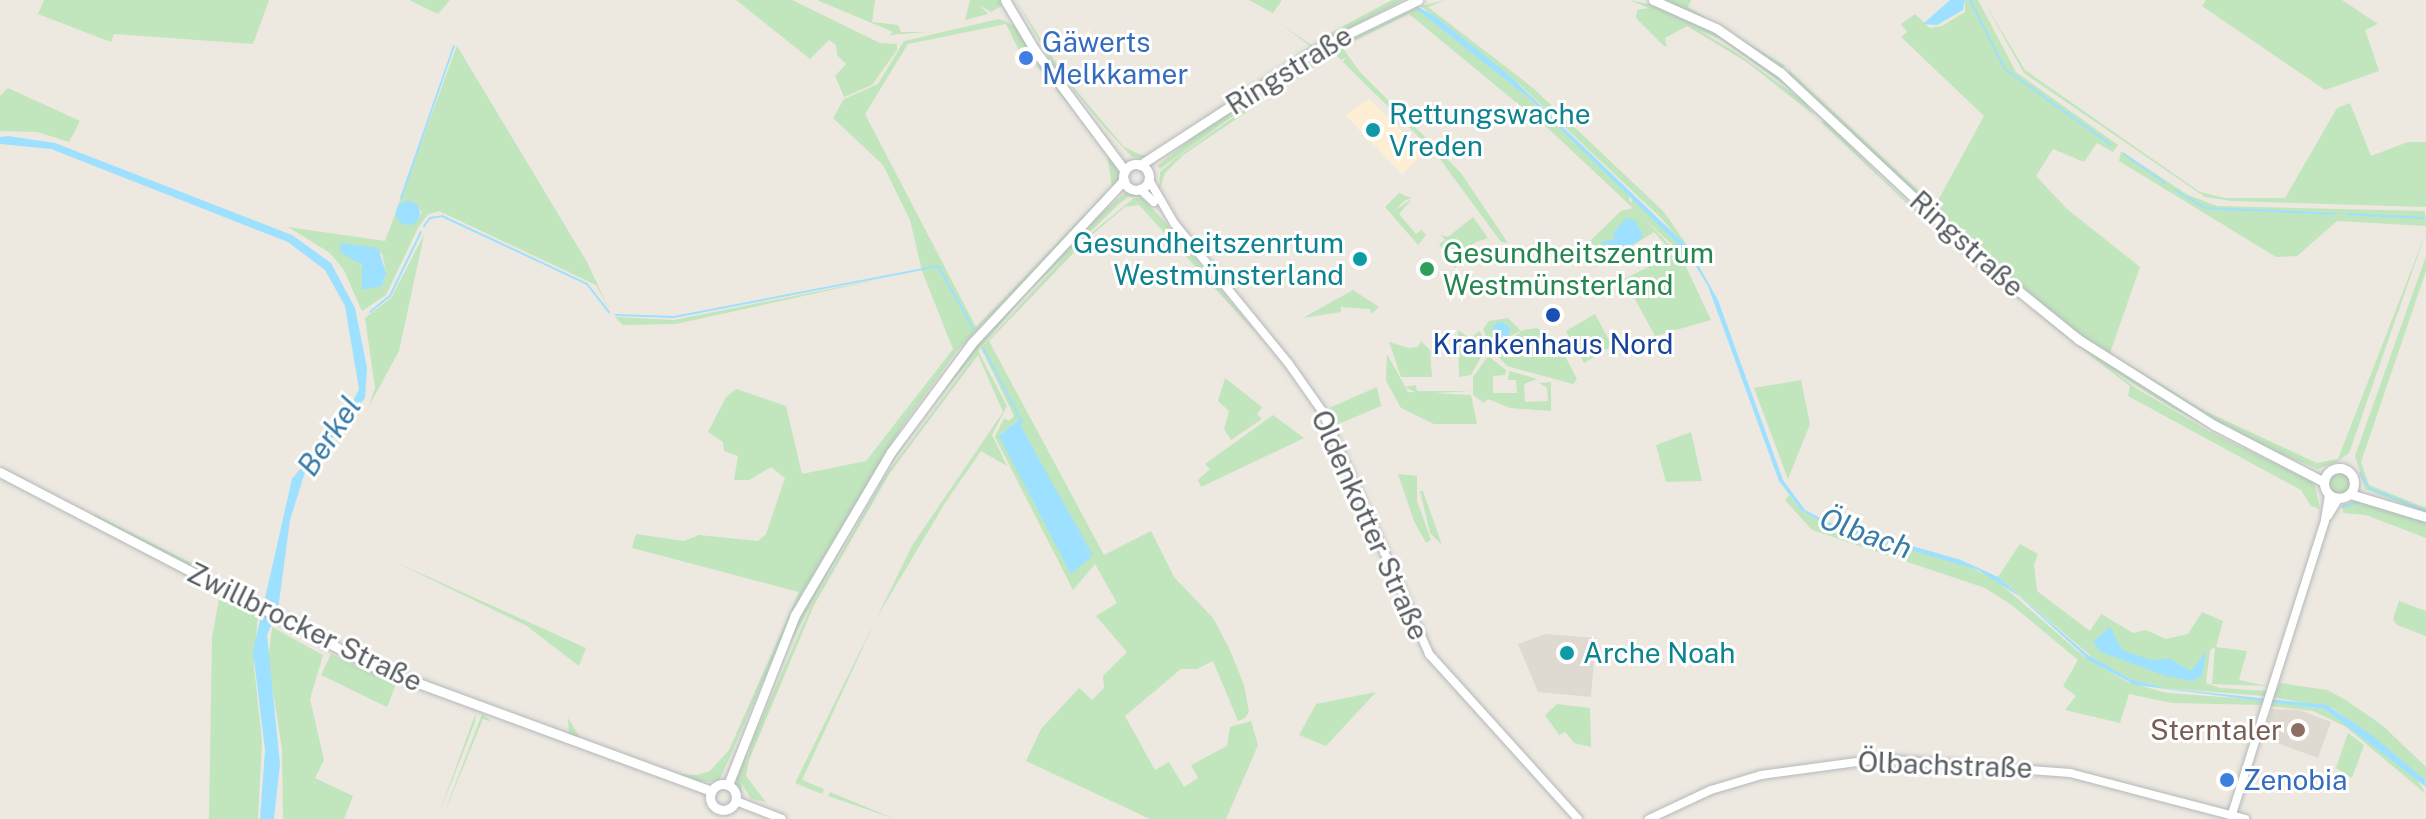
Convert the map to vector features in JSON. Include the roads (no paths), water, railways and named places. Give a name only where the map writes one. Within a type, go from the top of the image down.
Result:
[{"type":"main road","points":[[1005,0],[1034,49],[1132,176],[1149,178]]},
{"type":"main road","name":"Ringstraße","points":[[728,785],[772,664],[858,502],[926,401],[1014,296],[1132,176],[1311,53],[1418,0]]},
{"type":"main road","name":"Ringstraße","points":[[1653,0],[1716,28],[1781,73],[1982,261],[2078,339],[2214,425],[2327,477],[2345,470],[2352,490]]},
{"type":"main road","name":"Ringstraße","points":[[1132,176],[1149,178],[1182,140]]},
{"type":"main road","name":"Zwillbrocker Straße","points":[[0,472],[398,677],[711,791]]},
{"type":"main road","points":[[2327,477],[2334,496],[2352,490],[2426,517]]},
{"type":"main road","points":[[728,785],[736,801],[717,814],[710,802],[711,791],[728,785]]},
{"type":"street","points":[[1132,176],[1174,223]]},
{"type":"street","points":[[1149,178],[1174,223]]},
{"type":"street","name":"Oldenkotter Straße","points":[[1174,223],[1322,411],[1429,654],[1578,819]]},
{"type":"street","points":[[2232,814],[2334,496]]},
{"type":"street","name":"Ölbachstraße","points":[[1649,819],[1711,790],[1761,775],[1879,759],[2058,771],[2245,819]]},
{"type":"street","points":[[736,801],[782,819]]},
{"type":"water","name":"Ölbach","points":[[1405,0],[1435,16],[1510,76],[1688,247],[1718,300],[1783,480],[1805,510],[1828,522],[1961,560],[1998,577],[2088,655],[2130,679],[2165,688],[2327,705],[2373,736],[2425,780],[2426,787],[2325,709],[2135,685],[2090,661],[2019,596],[1978,570],[1824,524],[1801,510],[1779,481],[1708,286],[1689,255],[1529,98]]},
{"type":"water","points":[[1950,0],[1965,0],[1963,10],[1937,25],[1923,24]]},
{"type":"water","name":"Berkel","points":[[0,137],[55,143],[292,235],[331,263],[355,308],[367,368],[365,398],[305,472],[290,520],[278,610],[267,635],[280,764],[274,819],[260,819],[265,750],[253,651],[292,479],[348,411],[359,389],[345,306],[325,270],[288,242],[51,149],[0,144]]},
{"type":"water","points":[[408,201],[416,205],[420,213],[416,221],[408,225],[400,221],[396,213],[400,205]]},
{"type":"water","points":[[1626,218],[1636,221],[1643,237],[1614,258],[1601,242],[1615,239],[1613,234]]},
{"type":"water","points":[[341,243],[378,248],[386,273],[382,286],[362,290],[362,265],[340,252]]},
{"type":"water","points":[[1501,322],[1510,331],[1501,340],[1492,331]]},
{"type":"water","points":[[1018,420],[1091,557],[1071,574],[999,436]]},
{"type":"water","points":[[2110,627],[2122,650],[2151,660],[2170,659],[2191,671],[2206,652],[2202,676],[2192,681],[2166,676],[2101,652],[2093,642]]},
{"type":"waterway","points":[[1970,0],[2005,69],[2111,145]]},
{"type":"waterway","points":[[401,198],[454,46]]},
{"type":"waterway","points":[[2124,154],[2165,183]]},
{"type":"waterway","points":[[2175,190],[2205,208],[2335,214]]},
{"type":"waterway","points":[[2347,214],[2426,218]]},
{"type":"waterway","points":[[424,226],[430,218],[442,216],[587,284],[609,312]]},
{"type":"waterway","points":[[370,312],[390,296],[421,232]]},
{"type":"waterway","points":[[616,315],[674,317],[938,266],[973,328]]},
{"type":"waterway","points":[[983,348],[1022,422],[1018,423]]},
{"type":"waterway","points":[[1043,469],[1092,555]]},
{"type":"waterway","points":[[2360,473],[2369,488],[2426,511]]},
{"type":"waterway","points":[[2342,507],[2360,502]]},
{"type":"waterway","points":[[2420,520],[2426,522]]},
{"type":"place","name":"Gäwerts Melkkamer","points":[[1026,58]]},
{"type":"place","name":"Rettungswache Vreden","points":[[1373,130]]},
{"type":"place","name":"Gesundheitszenrtum Westmünsterland","points":[[1360,259]]},
{"type":"place","name":"Gesundheitszentrum Westmünsterland","points":[[1427,269]]},
{"type":"place","name":"Krankenhaus Nord","points":[[1553,315]]},
{"type":"place","name":"Arche Noah","points":[[1567,653]]},
{"type":"place","name":"Sterntaler","points":[[2298,730]]},
{"type":"place","name":"Zenobia","points":[[2227,780]]}]
